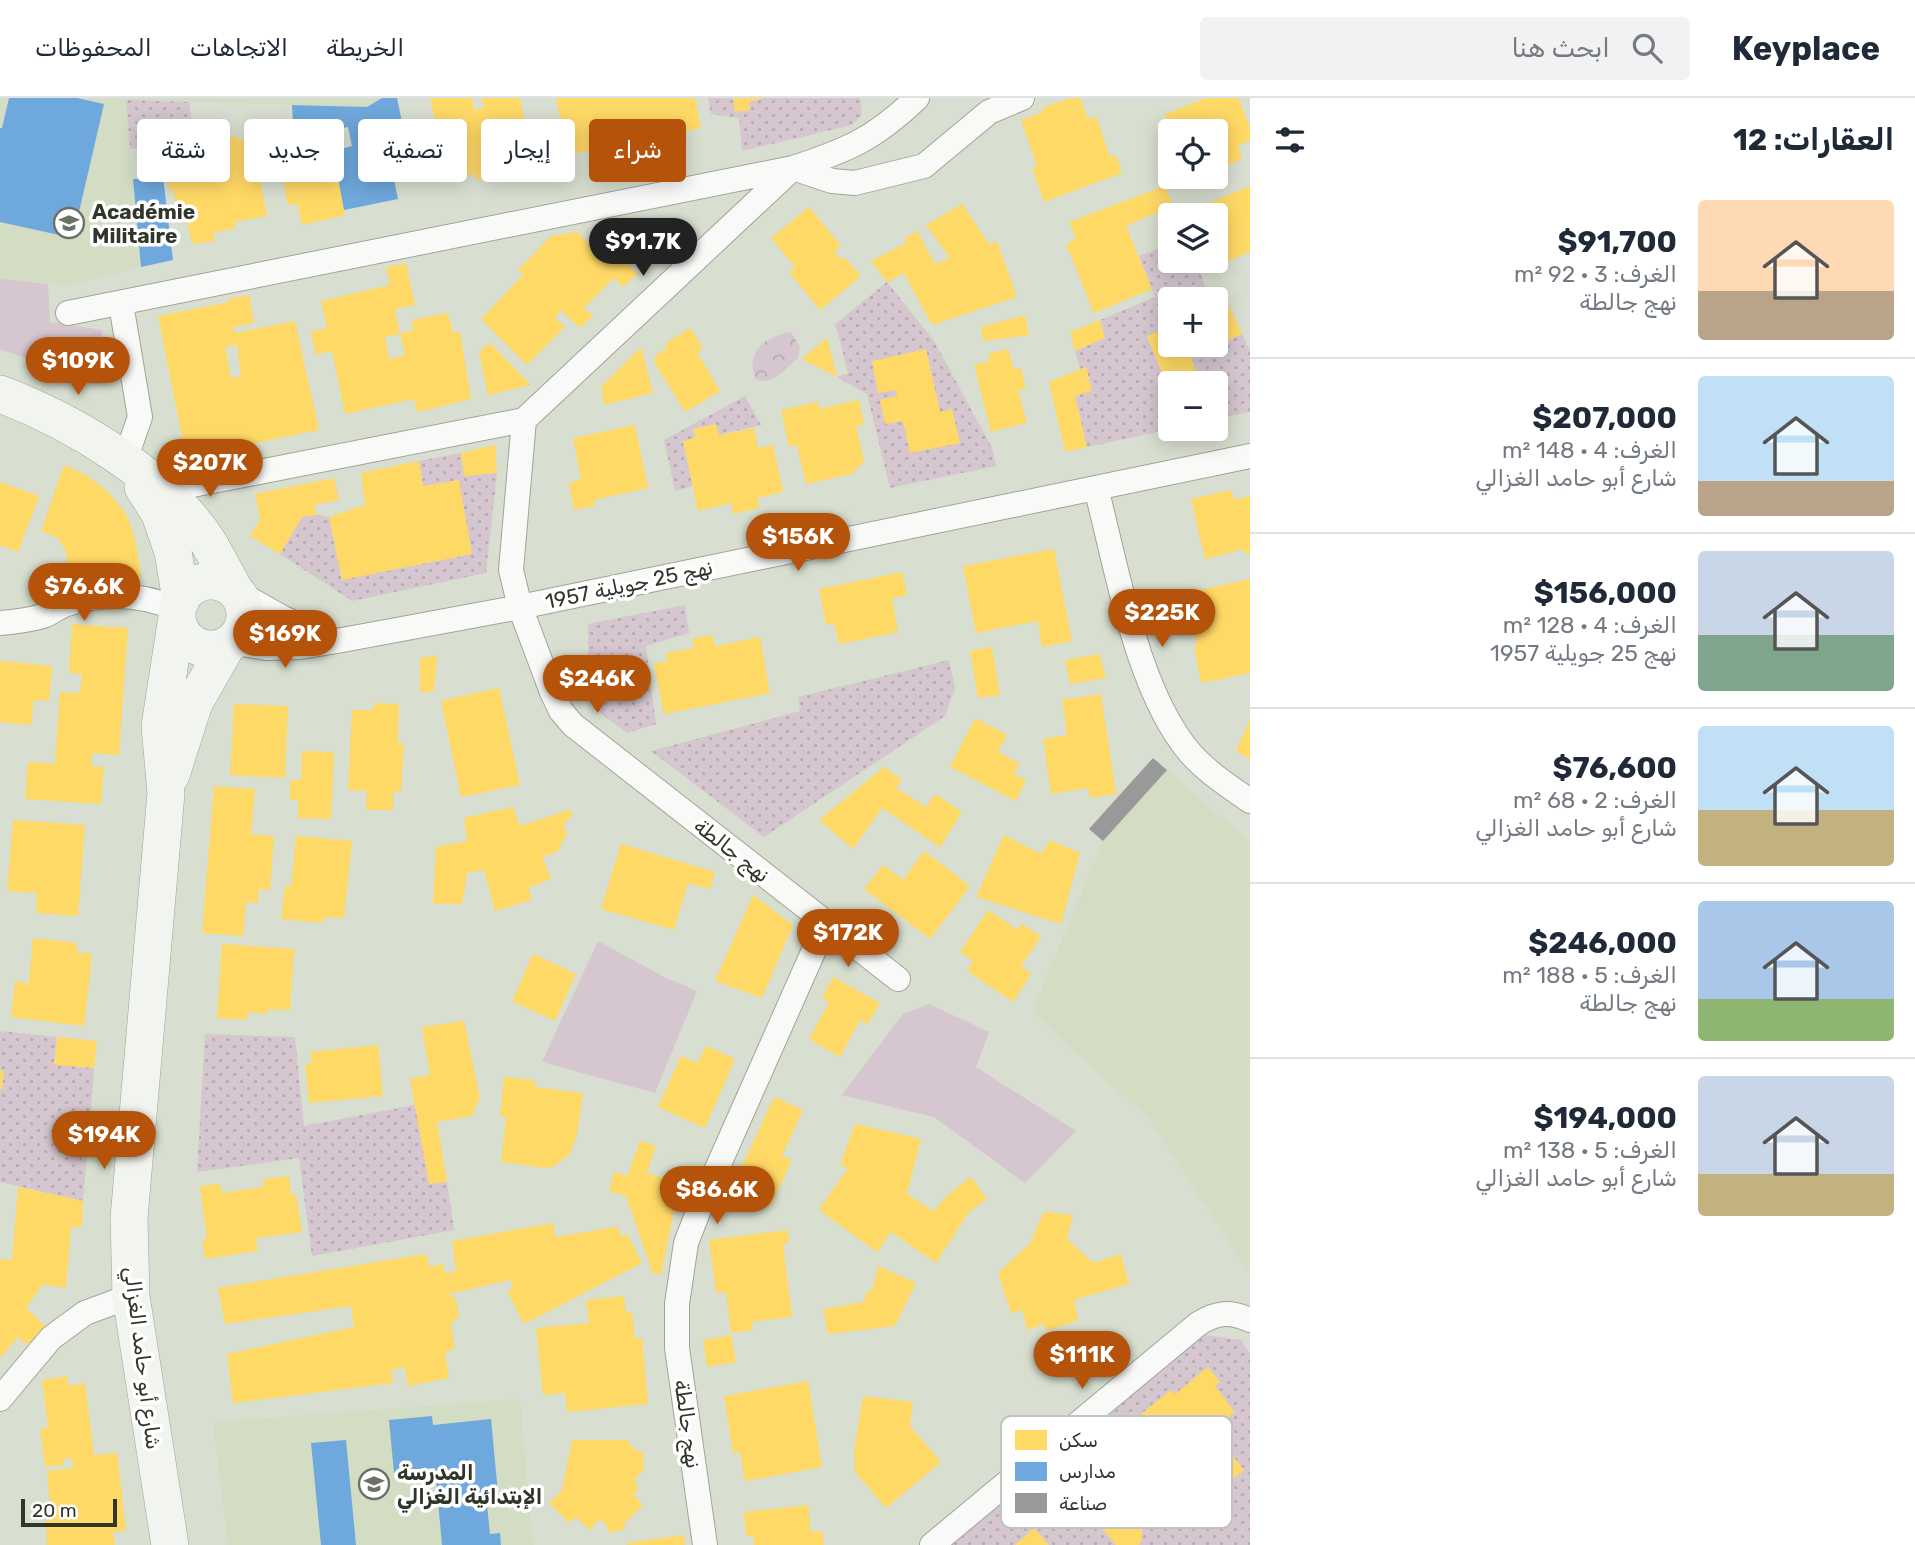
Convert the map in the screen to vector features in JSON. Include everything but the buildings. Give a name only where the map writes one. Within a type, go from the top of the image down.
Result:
[{"type":"main road","name":"شارع أبو حامد الغزالي","points":[[0,394],[62,421],[125,460],[162,491],[208,542],[235,591]]},
{"type":"main road","name":"شارع أبو حامد الغزالي","points":[[125,460],[160,514],[173,552],[178,609],[160,726],[166,793],[129,1218],[131,1296],[170,1545]]},
{"type":"main road","points":[[215,581],[235,591],[243,601],[245,612],[240,634],[230,644],[208,649],[190,643],[183,635],[178,609],[194,585],[215,581]]},
{"type":"main road","name":"شارع أبو حامد الغزالي","points":[[166,793],[194,703],[230,644]]},
{"type":"street","points":[[68,313],[793,168],[843,152],[876,134],[917,98]]},
{"type":"street","points":[[793,168],[832,181],[855,183],[923,166],[989,113],[1022,98]]},
{"type":"street","points":[[162,491],[524,420],[793,168]]},
{"type":"street","points":[[121,304],[140,417],[125,460]]},
{"type":"street","name":"نهج جالطة","points":[[524,420],[511,570],[520,607],[561,711],[573,724],[826,923],[686,1243],[677,1304],[677,1348],[705,1545]]},
{"type":"street","name":"نهج 25 جويلية 1957","points":[[230,644],[266,648],[300,647],[337,641],[520,607],[1250,456]]},
{"type":"street","points":[[1096,488],[1135,641],[1157,699],[1191,754],[1210,772],[1250,801]]},
{"type":"street","points":[[235,591],[283,618],[337,641]]},
{"type":"street","points":[[0,622],[43,616],[64,604],[90,598],[131,596],[154,600],[178,609]]},
{"type":"street","points":[[826,923],[898,979]]},
{"type":"street","points":[[0,1399],[51,1338],[85,1313],[131,1296]]},
{"type":"street","points":[[1087,1416],[1198,1324],[1213,1315],[1240,1316],[1250,1320]]},
{"type":"street","points":[[932,1545],[1001,1488]]},
{"type":"shaded area","name":"Académie Militaire","points":[[0,98],[382,98],[367,107],[126,100],[141,267],[69,285],[0,279]]},
{"type":"shaded area","points":[[1167,770],[1250,842],[1250,1274],[1149,1119],[1032,1012],[1103,841]]},
{"type":"shaded area","name":"المدرسة الإبتدائية الغزالي","points":[[520,1399],[533,1545],[228,1545],[213,1422]]},
{"type":"green space","points":[[708,98],[860,98],[862,115],[852,125],[742,151],[739,118],[711,114]]},
{"type":"green space","points":[[126,100],[189,102],[192,119],[137,119],[137,148],[130,149]]},
{"type":"green space","points":[[1158,249],[1158,273],[1200,273],[1206,287],[1158,287],[1158,332],[1147,337],[1161,371],[1158,371],[1158,432],[1087,447],[1075,396],[1091,391],[1086,367],[1080,369],[1075,351],[1105,338],[1100,320],[1155,297],[1139,256]]},
{"type":"green space","points":[[0,279],[48,284],[50,322],[102,330],[99,385],[0,349]]},
{"type":"green space","points":[[887,282],[934,341],[992,448],[996,466],[890,488],[867,394],[837,377],[848,373],[834,325]]},
{"type":"green space","points":[[791,332],[800,347],[798,358],[773,379],[755,379],[753,360],[760,346],[773,337]]},
{"type":"green space","points":[[1242,334],[1250,351],[1250,412],[1228,417],[1228,371],[1196,371],[1190,357],[1228,357],[1228,340]]},
{"type":"green space","points":[[745,396],[761,425],[719,435],[716,424],[693,429],[695,438],[683,442],[693,486],[675,491],[664,440]]},
{"type":"green space","points":[[461,453],[464,476],[497,473],[486,573],[352,601],[280,554],[302,517],[329,517],[342,579],[459,480],[423,486],[419,461]]},
{"type":"green space","points":[[685,605],[689,633],[646,646],[656,724],[627,733],[599,711],[588,693],[588,624]]},
{"type":"green space","points":[[949,660],[955,688],[945,716],[764,837],[651,751],[800,711],[798,697]]},
{"type":"green space","points":[[598,941],[664,977],[697,991],[655,1093],[542,1062]]},
{"type":"green space","points":[[929,1004],[989,1032],[976,1067],[1076,1131],[1025,1183],[934,1117],[842,1095],[903,1014]]},
{"type":"green space","points":[[0,1031],[57,1037],[54,1064],[94,1068],[90,1126],[82,1132],[79,1149],[87,1156],[83,1201],[0,1182]]},
{"type":"green space","points":[[205,1034],[295,1037],[304,1126],[415,1105],[447,1182],[454,1230],[312,1256],[299,1158],[197,1172]]},
{"type":"green space","points":[[1205,1335],[1241,1340],[1250,1354],[1250,1545],[952,1545],[1001,1504],[1001,1528],[1232,1528],[1232,1416],[1107,1416]]},
{"type":"place","name":"Académie Militaire","points":[[69,223]]},
{"type":"place","name":"المدرسة الإبتدائية الغزالي","points":[[374,1484]]}]
